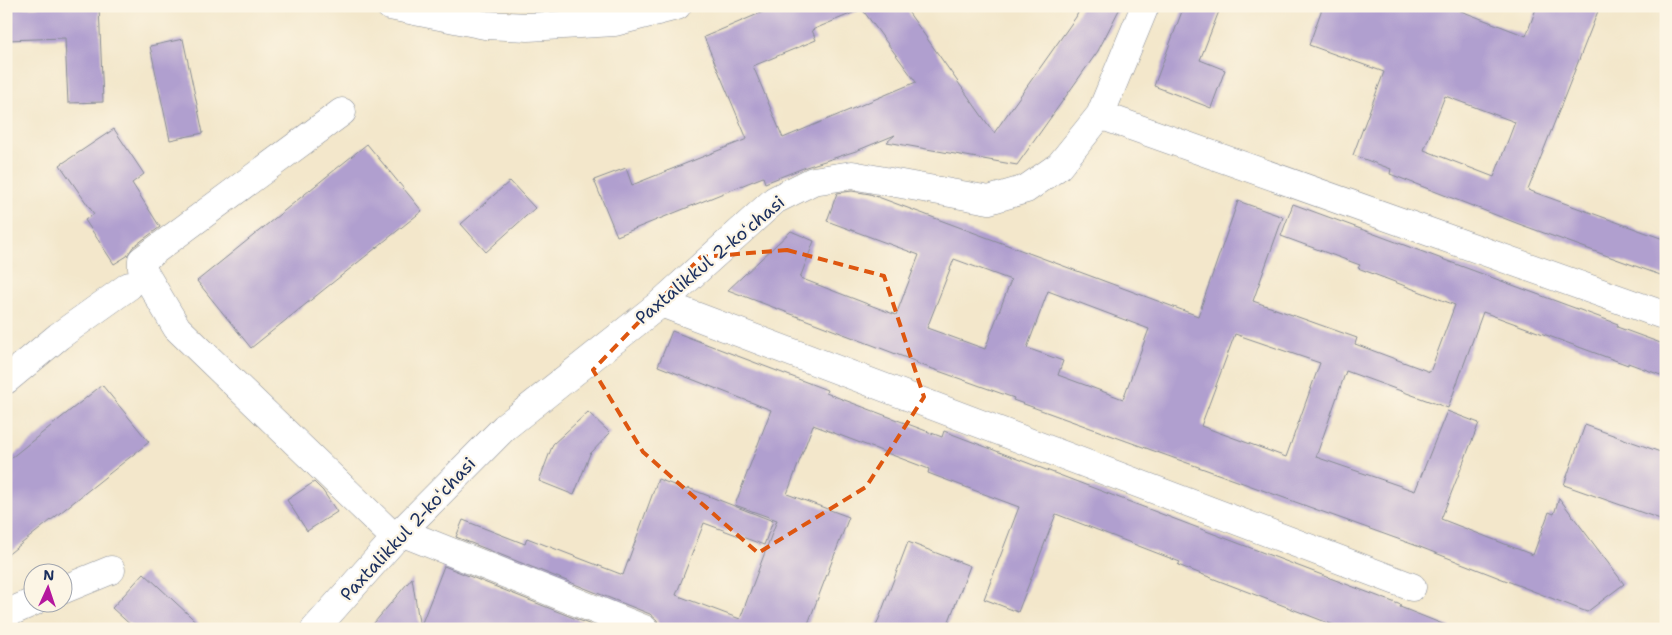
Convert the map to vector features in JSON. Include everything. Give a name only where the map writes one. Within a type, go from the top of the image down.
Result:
[{"type":"street","points":[[390,6],[485,25],[528,27],[615,22],[677,6]]},
{"type":"street","name":"Paxtalikkul 2-koʻchasi","points":[[315,629],[399,536],[505,427],[661,303],[774,200],[813,181],[852,176],[989,200],[1026,189],[1059,166],[1100,115],[1145,6]]},
{"type":"street","points":[[342,112],[142,260],[142,269],[177,328],[399,536],[644,629]]},
{"type":"street","points":[[1100,115],[1666,316]]},
{"type":"street","points":[[6,380],[59,336],[129,286]]},
{"type":"street","points":[[661,303],[1412,586]]},
{"type":"street","points":[[72,586],[111,570]]},
{"type":"street","points":[[6,614],[22,607]]},
{"type":"highlighted area","points":[[787,250],[884,276],[924,397],[866,487],[758,553],[643,452],[593,370],[701,257]]},
{"type":"building","points":[[99,6],[103,102],[68,103],[65,38],[6,40],[6,8]]},
{"type":"building","points":[[777,6],[904,6],[994,133],[1076,17],[1081,6],[1121,6],[1098,51],[1017,165],[887,142],[895,135],[856,151],[765,183],[763,177],[617,236],[594,180],[626,168],[632,185],[747,139],[704,37]],"holes":[[[862,9],[916,82],[783,138],[753,66],[816,40],[812,30]]]},
{"type":"building","points":[[1184,6],[1221,6],[1200,60],[1225,70],[1211,108],[1154,86]]},
{"type":"building","points":[[1323,6],[1448,6],[1526,36],[1537,6],[1600,6],[1528,190],[1666,240],[1666,277],[1519,224],[1390,174],[1391,169],[1353,155],[1384,72],[1309,45]],"holes":[[[1445,96],[1515,122],[1494,177],[1424,150]]]},
{"type":"building","points":[[183,39],[203,133],[170,140],[150,46]]},
{"type":"building","points":[[114,129],[144,174],[132,183],[160,227],[133,247],[127,256],[114,264],[85,220],[94,214],[60,165]]},
{"type":"building","points":[[367,144],[422,211],[251,348],[197,281]]},
{"type":"building","points":[[510,181],[535,208],[486,252],[461,224]]},
{"type":"building","points":[[852,191],[870,194],[1198,316],[1238,201],[1283,217],[1253,301],[1357,338],[1355,344],[1430,372],[1455,305],[1358,268],[1360,265],[1281,236],[1293,204],[1618,324],[1617,327],[1666,345],[1666,377],[1483,312],[1448,408],[1346,371],[1316,457],[1415,491],[1447,411],[1479,423],[1441,519],[1533,555],[1549,512],[1554,514],[1559,498],[1624,584],[1587,612],[1420,547],[1013,400],[1014,398],[916,363],[728,290],[791,231],[814,241],[800,278],[896,315],[919,255],[827,221],[837,193]],"holes":[[[954,259],[1011,280],[985,349],[927,328]],[[1048,291],[1149,329],[1123,399],[1058,375],[1063,361],[1027,348]],[[1235,334],[1320,363],[1286,457],[1201,426]]]},
{"type":"building","points":[[672,331],[827,390],[826,393],[942,437],[944,431],[1401,605],[1400,607],[1450,627],[1449,629],[1344,629],[1178,565],[1180,562],[1056,514],[1018,612],[984,599],[1019,507],[928,473],[929,469],[813,425],[787,494],[849,517],[806,629],[659,629],[657,620],[650,614],[456,537],[463,520],[525,544],[527,538],[623,575],[658,479],[687,490],[688,488],[773,521],[764,545],[704,523],[676,595],[740,619],[777,520],[735,505],[771,410],[658,366]]},
{"type":"building","points":[[102,385],[149,442],[6,556],[6,462]]},
{"type":"building","points":[[588,412],[610,433],[590,454],[574,495],[539,481],[553,444]]},
{"type":"building","points":[[1585,425],[1666,454],[1666,521],[1564,485]]},
{"type":"building","points":[[314,482],[323,491],[337,512],[307,531],[287,500]]},
{"type":"building","points":[[908,542],[970,566],[946,629],[875,629]]},
{"type":"building","points":[[444,566],[601,629],[369,629],[412,578],[420,628]]},
{"type":"building","points":[[144,573],[204,629],[135,629],[112,608]]}]
